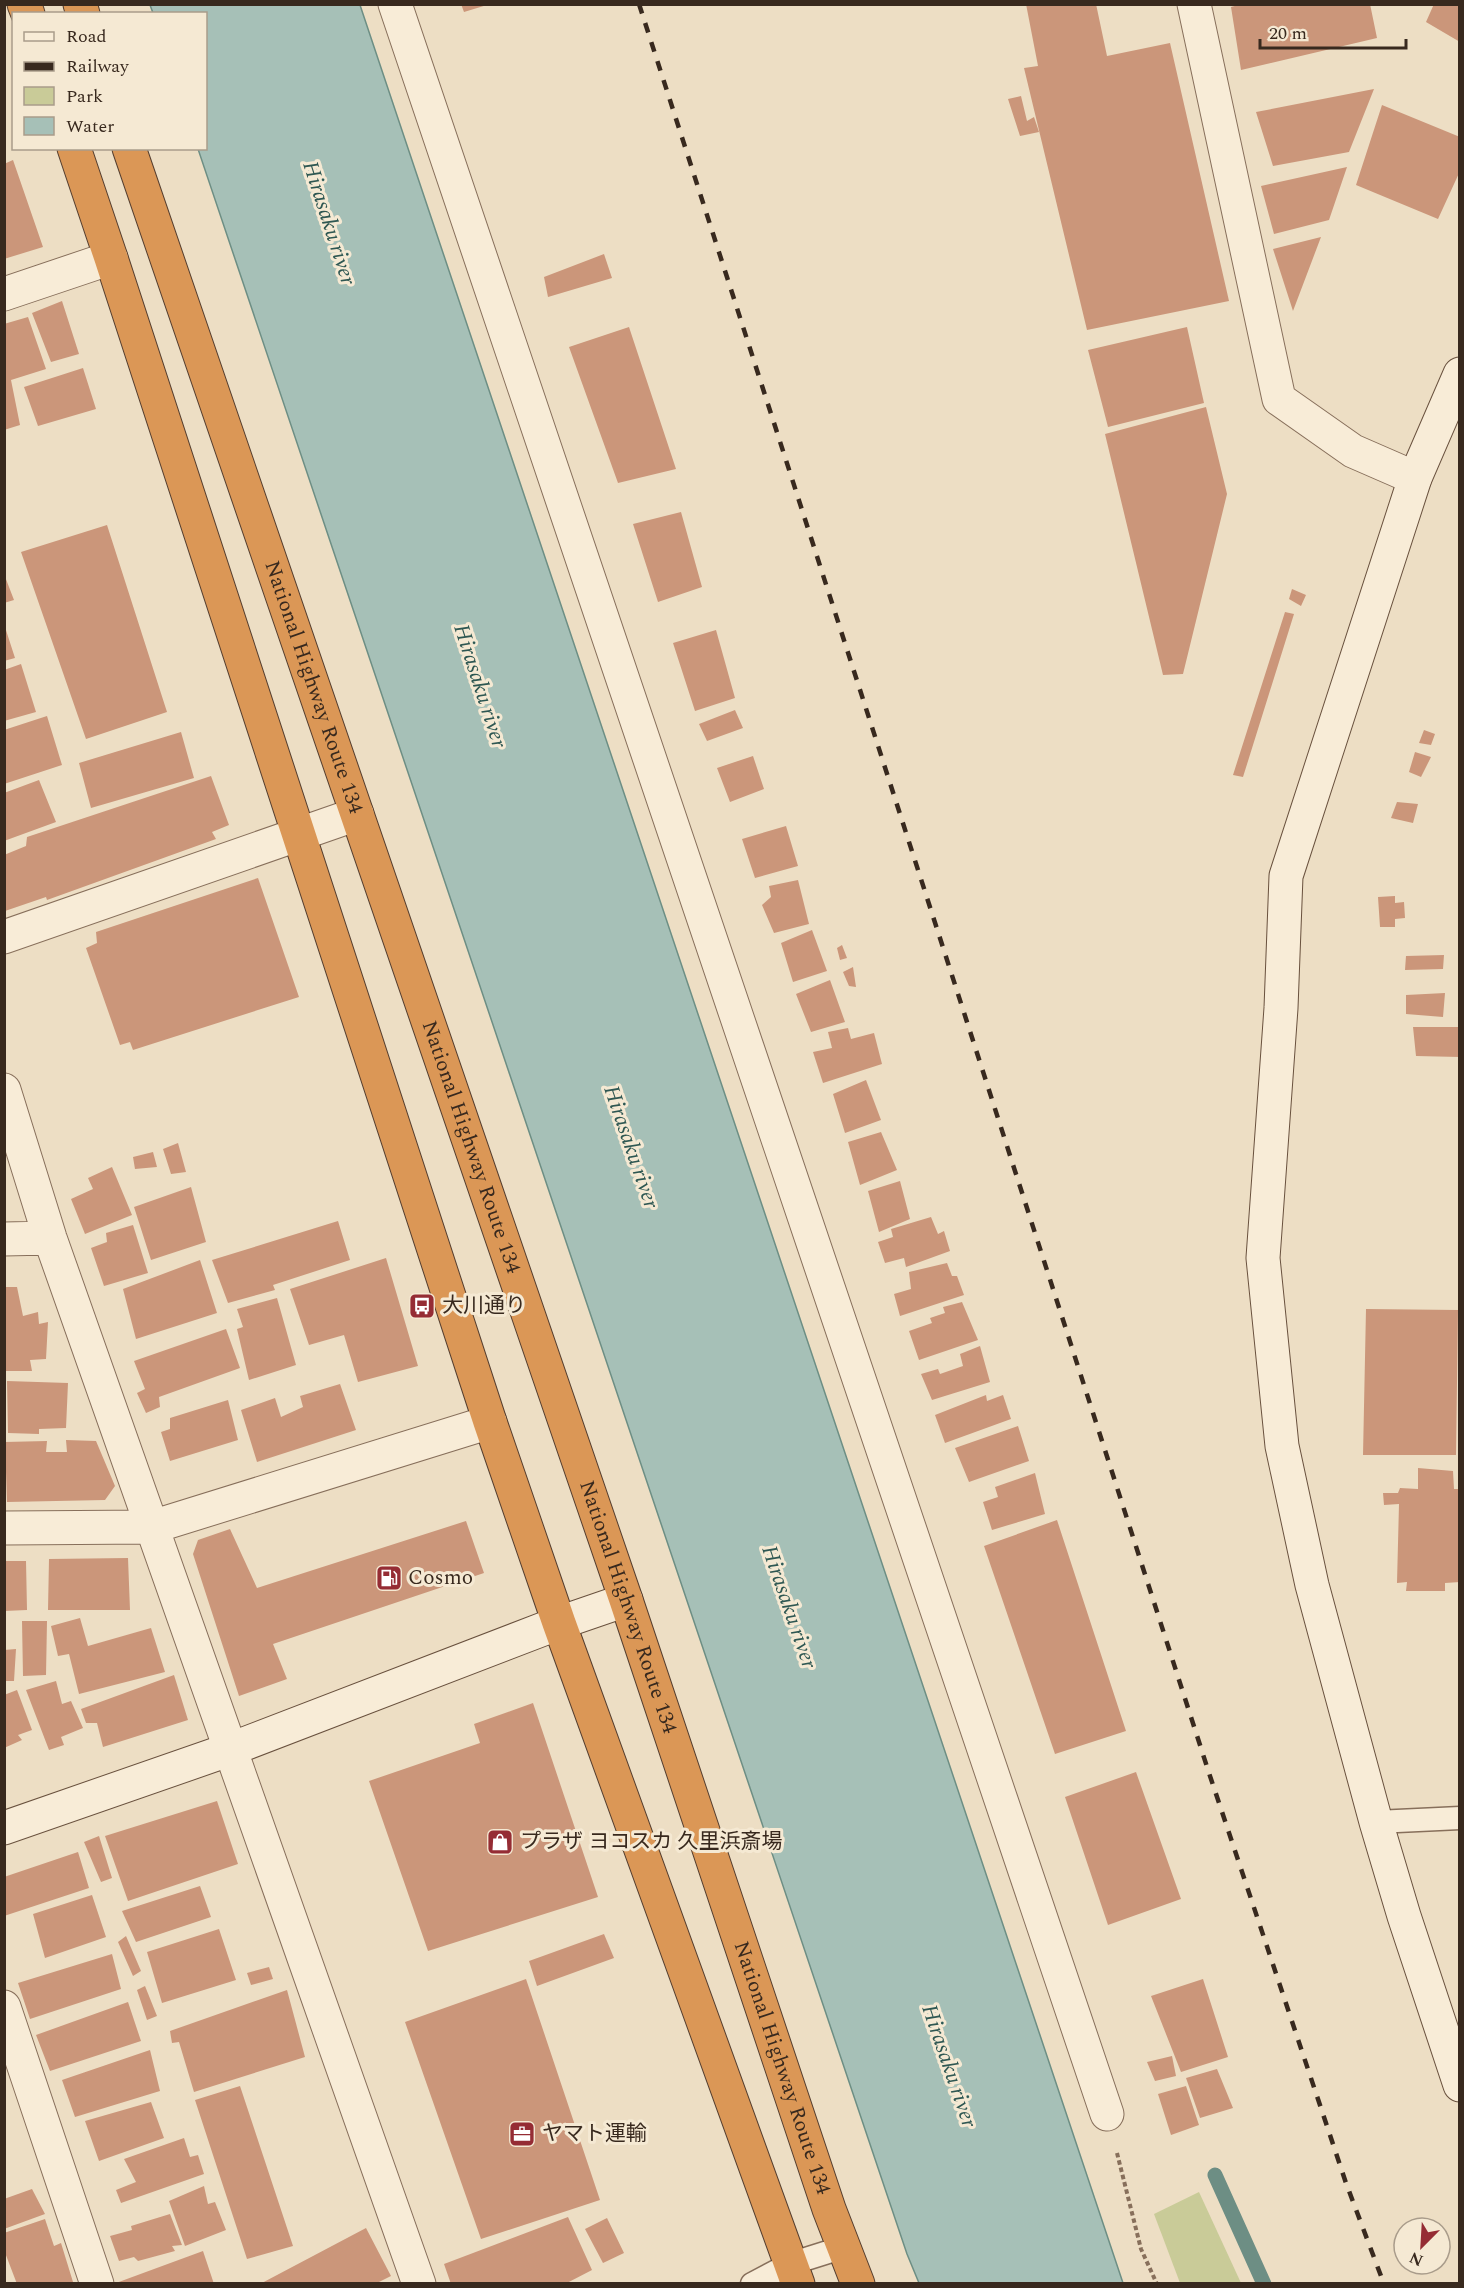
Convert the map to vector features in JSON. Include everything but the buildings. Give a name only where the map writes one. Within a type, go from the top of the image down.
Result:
[{"type":"highway","points":[[75,150],[490,1422],[559,1623],[794,2274]]},
{"type":"highway","name":"National Highway Route 134","points":[[130,150],[626,1600],[829,2209],[858,2283]]},
{"type":"street","points":[[394,4],[1107,2114]]},
{"type":"street","points":[[1194,4],[1279,399],[1353,451],[1415,478]]},
{"type":"street","points":[[4,294],[111,258]]},
{"type":"street","points":[[1460,374],[1415,478],[1286,876],[1281,1008],[1263,1258],[1282,1446],[1312,1586],[1376,1822],[1404,1916],[1460,2085]]},
{"type":"street","points":[[4,937],[357,814]]},
{"type":"street","points":[[4,1090],[50,1238],[419,2283]]},
{"type":"street","points":[[4,1239],[50,1238]]},
{"type":"street","points":[[4,1528],[152,1527],[490,1422]]},
{"type":"street","points":[[4,1828],[231,1749],[559,1623],[626,1600]]},
{"type":"street","points":[[4,2007],[97,2283]]},
{"type":"lane","points":[[1376,1822],[1460,1818]]},
{"type":"lane","points":[[752,2283],[794,2274],[844,2247]]},
{"type":"path","points":[[1107,2114],[1141,2248],[1157,2283]]},
{"type":"green space","points":[[1199,2192],[1241,2283],[1180,2283],[1154,2214]]},
{"type":"water","name":"Hirasaku river","points":[[150,5],[360,5],[1123,2283],[919,2283],[907,2254],[198,150],[207,150],[207,12],[153,12]]},
{"type":"waterway","points":[[1215,2175],[1264,2284]]},
{"type":"railway","points":[[639,4],[1209,1773],[1346,2183],[1384,2284]]},
{"type":"place","name":"大川通り","points":[[422,1306]]},
{"type":"place","name":"Cosmo","points":[[389,1578]]},
{"type":"place","name":"プラザ ヨコスカ 久里浜斎場","points":[[500,1842]]},
{"type":"place","name":"ヤマト運輸","points":[[522,2134]]}]
